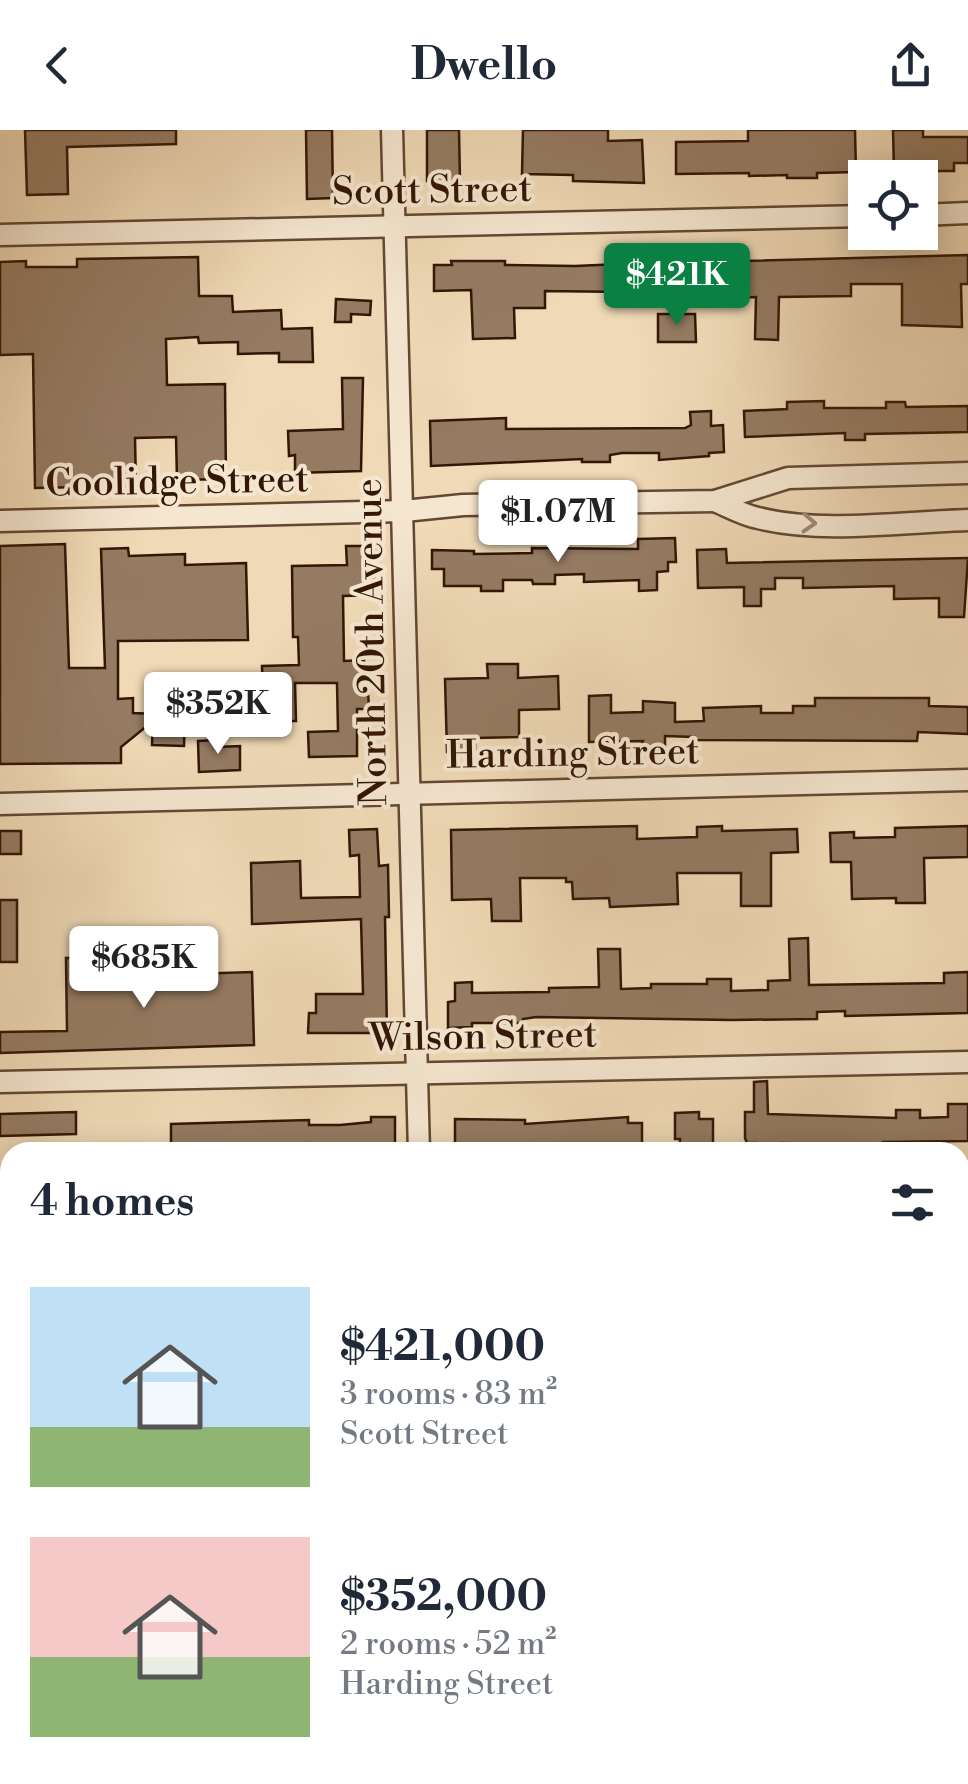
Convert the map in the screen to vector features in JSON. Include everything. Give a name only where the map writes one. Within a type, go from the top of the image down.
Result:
[{"type":"street","name":"North 20th Avenue","points":[[392,130],[418,1142]]},
{"type":"street","points":[[938,214],[968,214]]},
{"type":"street","name":"Scott Street","points":[[0,235],[848,216]]},
{"type":"street","name":"Coolidge Street","points":[[0,522],[715,501],[788,478],[968,473]]},
{"type":"street","name":"Coolidge Street","points":[[715,501],[758,518],[787,522],[968,520]]},
{"type":"street","name":"Harding Street","points":[[0,804],[968,780]]},
{"type":"street","name":"Wilson Street","points":[[0,1082],[968,1062]]},
{"type":"building","points":[[25,130],[176,130],[176,144],[67,147],[68,194],[27,195]]},
{"type":"building","points":[[306,130],[332,130],[333,198],[307,199]]},
{"type":"building","points":[[427,130],[459,130],[460,181],[427,181]]},
{"type":"building","points":[[523,130],[608,130],[608,141],[642,140],[644,183],[573,181],[573,175],[522,174]]},
{"type":"building","points":[[748,130],[855,130],[856,160],[848,160],[848,172],[817,173],[817,178],[749,173],[676,174],[676,142],[748,141]]},
{"type":"building","points":[[893,130],[923,130],[923,137],[968,137],[968,163],[954,163],[954,171],[938,171],[938,160],[894,160]]},
{"type":"building","points":[[968,255],[968,284],[961,284],[962,327],[902,325],[902,284],[851,284],[851,296],[779,297],[778,340],[755,339],[756,297],[737,298],[741,261]]},
{"type":"building","points":[[198,257],[199,296],[232,296],[233,312],[281,310],[282,329],[312,328],[313,362],[279,362],[279,353],[238,354],[238,342],[199,343],[198,337],[166,339],[167,385],[225,384],[226,479],[177,480],[176,437],[135,438],[136,486],[35,488],[33,354],[0,355],[0,262],[26,261],[26,267],[77,267],[77,259]]},
{"type":"building","points":[[451,261],[575,266],[665,262],[665,285],[649,285],[649,298],[626,298],[626,292],[545,291],[545,308],[514,308],[515,338],[473,339],[471,290],[434,291],[434,265],[452,265]]},
{"type":"building","points":[[336,299],[371,301],[370,315],[351,314],[351,322],[335,322]]},
{"type":"building","points":[[658,314],[695,314],[696,342],[658,342]]},
{"type":"building","points":[[342,378],[363,378],[361,471],[295,473],[295,455],[289,456],[288,431],[343,429]]},
{"type":"building","points":[[824,401],[824,408],[886,408],[886,402],[905,402],[906,407],[968,406],[968,432],[865,434],[865,440],[845,440],[845,433],[745,437],[744,411],[787,409],[787,402]]},
{"type":"building","points":[[711,411],[711,426],[723,425],[724,452],[709,456],[659,460],[659,453],[622,453],[610,455],[610,462],[582,459],[431,466],[430,421],[506,418],[506,429],[685,428],[691,425],[690,412]]},
{"type":"building","points":[[675,538],[676,562],[668,562],[668,571],[657,572],[657,590],[639,591],[639,580],[584,582],[584,574],[555,575],[555,584],[503,580],[503,591],[481,591],[481,586],[444,586],[444,569],[432,569],[432,550],[474,554],[532,553],[532,548],[638,549],[638,539]]},
{"type":"building","points":[[65,544],[69,668],[105,668],[101,549],[128,548],[129,556],[185,554],[185,565],[246,563],[248,640],[118,641],[118,699],[133,698],[133,713],[185,715],[184,746],[152,745],[153,721],[121,747],[121,763],[0,764],[0,546]]},
{"type":"building","points":[[346,546],[375,546],[374,595],[343,596],[344,661],[364,660],[364,690],[368,690],[369,709],[357,709],[357,756],[309,757],[308,732],[338,731],[337,683],[295,683],[296,721],[264,721],[262,666],[299,665],[298,637],[293,637],[292,566],[347,565]]},
{"type":"building","points":[[726,549],[727,563],[968,558],[964,617],[939,617],[939,598],[894,599],[894,586],[803,588],[803,578],[775,578],[775,589],[761,589],[761,606],[744,606],[744,587],[698,588],[697,550]]},
{"type":"building","points":[[487,664],[518,664],[518,678],[558,676],[559,709],[519,710],[519,737],[475,738],[475,752],[447,752],[445,679],[488,678]]},
{"type":"building","points":[[611,695],[611,713],[643,712],[643,701],[675,703],[675,722],[704,721],[703,708],[761,706],[761,713],[793,713],[793,706],[815,706],[815,698],[929,698],[929,706],[968,707],[968,734],[918,732],[917,741],[695,740],[665,736],[665,746],[642,746],[643,741],[589,742],[589,696]]},
{"type":"building","points":[[216,740],[216,747],[240,746],[240,770],[199,772],[198,741]]},
{"type":"building","points":[[637,826],[637,839],[697,837],[697,827],[722,826],[722,831],[797,829],[798,852],[771,853],[771,906],[741,906],[741,873],[677,873],[678,904],[610,907],[609,898],[573,899],[572,882],[566,882],[566,878],[520,878],[521,921],[492,921],[491,899],[452,900],[451,830]]},
{"type":"building","points":[[968,826],[968,857],[924,858],[925,903],[896,903],[896,898],[852,899],[851,862],[831,862],[830,833],[854,832],[854,838],[895,837],[895,828]]},
{"type":"building","points":[[377,829],[379,866],[388,865],[387,1033],[308,1033],[309,1013],[316,1013],[316,994],[363,994],[361,919],[252,924],[251,863],[300,861],[301,898],[360,897],[359,855],[350,856],[349,830]]},
{"type":"building","points":[[0,831],[21,831],[21,854],[0,854]]},
{"type":"building","points":[[0,900],[17,900],[17,962],[0,962]]},
{"type":"building","points":[[808,938],[809,985],[944,983],[944,973],[968,972],[968,1013],[845,1016],[845,1011],[817,1012],[817,1019],[731,1020],[536,1017],[523,1019],[523,1023],[472,1023],[472,1027],[448,1028],[448,1002],[455,1001],[455,983],[472,982],[472,993],[599,987],[598,949],[620,949],[621,989],[731,979],[731,991],[768,990],[768,981],[790,980],[789,939]]},
{"type":"building","points":[[130,957],[131,976],[252,972],[254,1045],[0,1053],[0,1032],[67,1031],[66,958]]},
{"type":"building","points":[[767,1081],[768,1114],[896,1118],[896,1110],[920,1110],[920,1118],[948,1117],[948,1104],[968,1104],[968,1141],[747,1142],[745,1112],[754,1112],[754,1082]]},
{"type":"building","points":[[76,1112],[76,1134],[0,1136],[0,1114]]},
{"type":"building","points":[[699,1112],[699,1119],[713,1119],[713,1142],[675,1139],[675,1113]]},
{"type":"building","points":[[371,1117],[395,1117],[395,1142],[171,1142],[171,1124],[371,1122]]},
{"type":"building","points":[[628,1117],[628,1123],[642,1123],[642,1142],[455,1142],[455,1119],[525,1120],[525,1124]]}]
